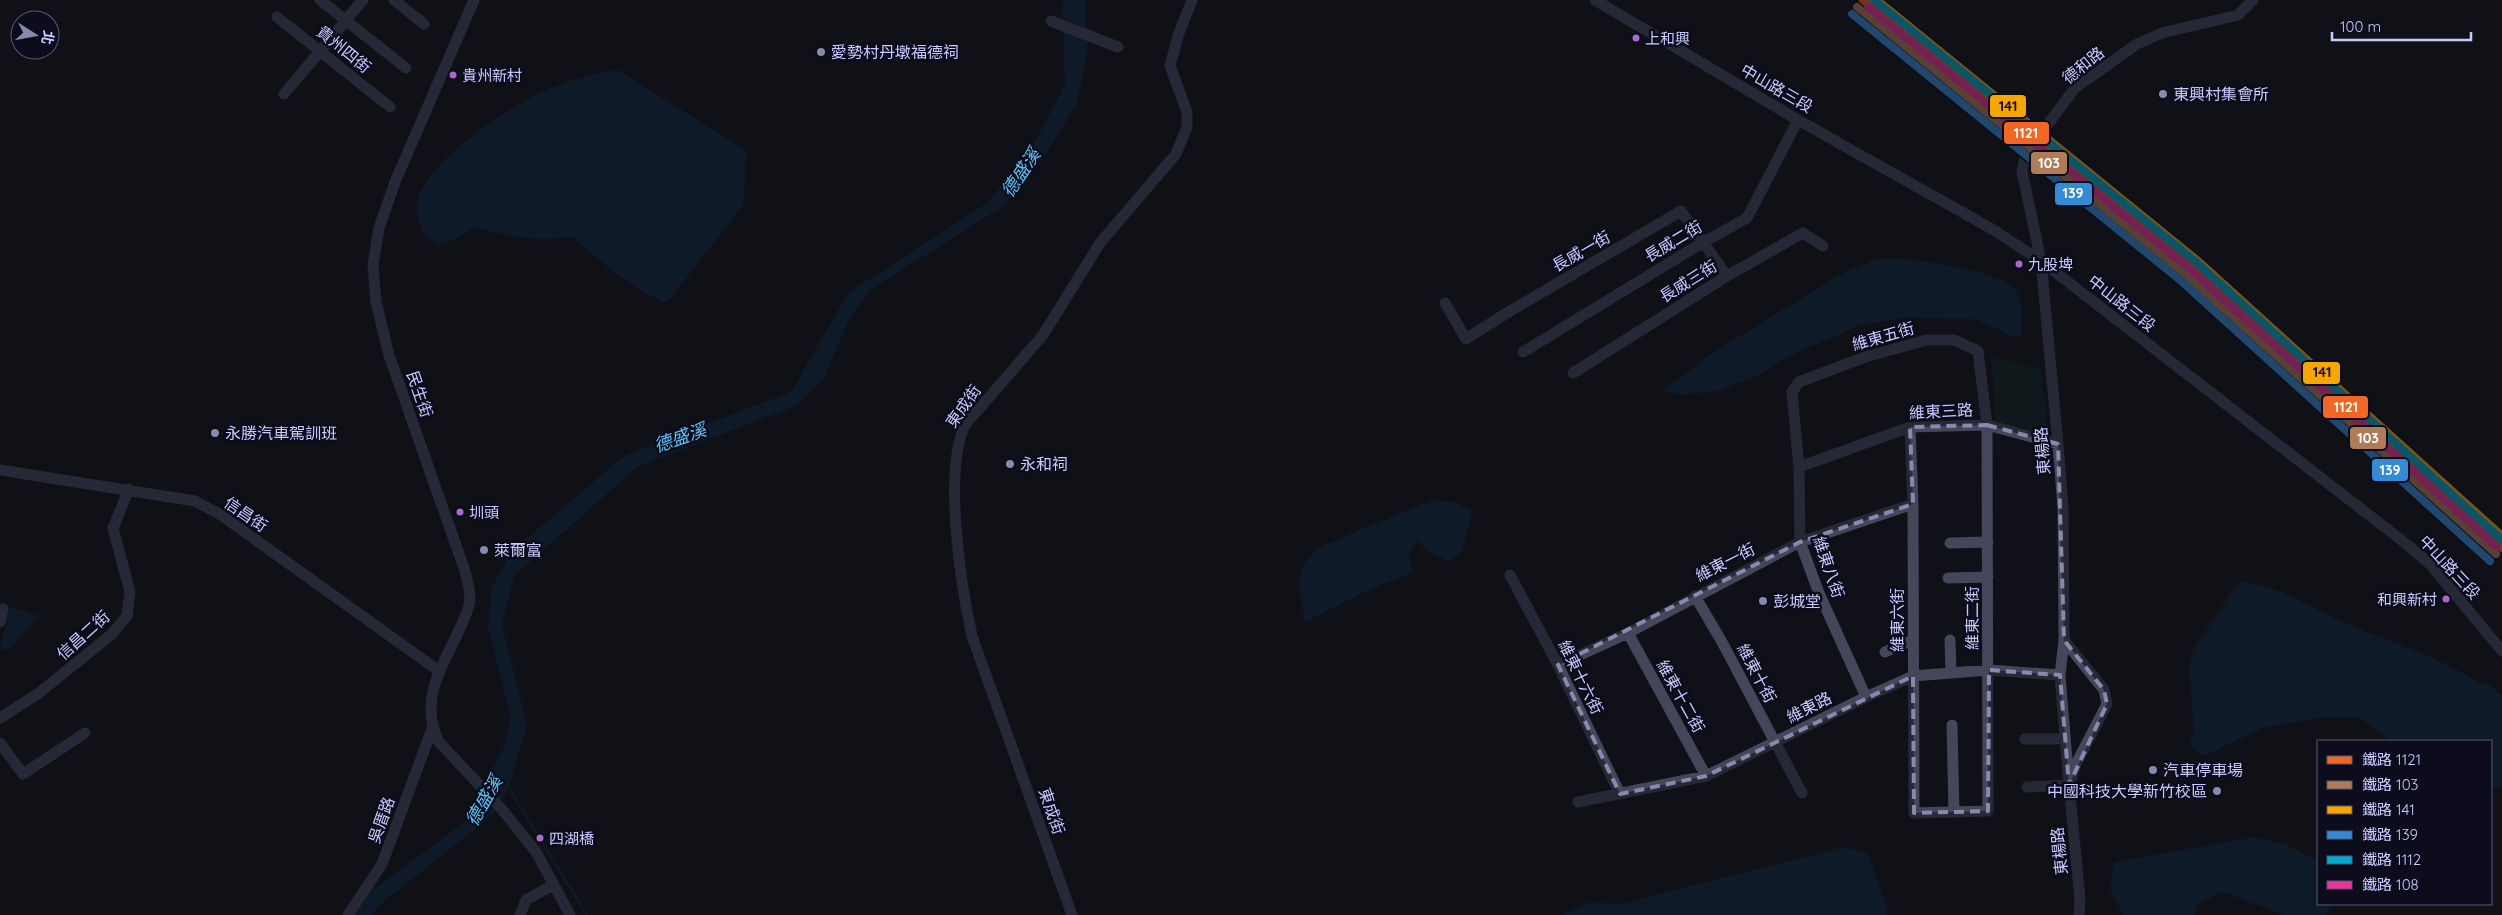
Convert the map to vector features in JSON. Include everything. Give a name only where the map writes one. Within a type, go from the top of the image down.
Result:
[{"type":"street","points":[[320,0],[406,68]]},
{"type":"street","points":[[284,94],[363,0]]},
{"type":"street","points":[[394,0],[424,24]]},
{"type":"street","name":"東成街","points":[[1072,915],[972,636],[964,600],[954,485],[958,441],[965,425],[1043,335],[1100,243],[1176,154],[1187,127],[1187,112],[1170,66],[1178,36],[1192,0]]},
{"type":"street","name":"中山路三段","points":[[1595,0],[1798,120],[1992,229],[2041,261],[2430,564],[2502,651]]},
{"type":"street","name":"德和路","points":[[2041,261],[2022,171],[2026,153],[2076,88],[2137,44],[2162,33],[2238,15],[2253,0]]},
{"type":"street","name":"民生街","points":[[432,729],[430,715],[439,671],[470,603],[465,571],[389,355],[376,302],[373,265],[379,228],[396,182],[472,1]]},
{"type":"street","name":"貴州四街","points":[[277,17],[390,108]]},
{"type":"street","points":[[1055,23],[1118,47]]},
{"type":"street","name":"長威二街","points":[[1523,352],[1702,242],[1747,218],[1798,120]]},
{"type":"street","name":"長威一街","points":[[1445,303],[1466,339],[1510,311],[1681,211],[1727,276]]},
{"type":"street","name":"長威三街","points":[[1572,373],[1727,276],[1803,233],[1823,246]]},
{"type":"street","name":"東楊路","points":[[2041,261],[2063,508],[2064,640],[2060,675],[2068,785],[2080,898],[2079,915]]},
{"type":"street","name":"維東五街","points":[[1799,382],[1865,357],[1927,340],[1954,340],[1978,351]]},
{"type":"street","name":"維東二街","points":[[1914,813],[1988,811],[1987,425],[1978,351]]},
{"type":"street","name":"維東八街","points":[[1799,382],[1792,392],[1799,467],[1800,542],[1818,593],[1866,696]]},
{"type":"street","name":"維東三路","points":[[1799,467],[1910,427],[1987,425],[2058,444]]},
{"type":"street","name":"維東六街","points":[[1910,427],[1913,504],[1914,813]]},
{"type":"street","name":"信昌街","points":[[0,470],[195,500],[220,515],[439,671]]},
{"type":"street","name":"信昌二街","points":[[0,718],[39,693],[112,634],[127,616],[130,592],[113,528],[129,489]]},
{"type":"street","name":"維東一街","points":[[1558,665],[1628,633],[1800,542],[1913,504]]},
{"type":"street","points":[[1950,543],[1988,542]]},
{"type":"street","name":"維東十六街","points":[[1510,575],[1558,665],[1620,794]]},
{"type":"street","points":[[1948,578],[1988,577]]},
{"type":"street","name":"維東十街","points":[[1695,596],[1802,793]]},
{"type":"street","points":[[0,622],[3,609]]},
{"type":"street","name":"維東十二街","points":[[1628,633],[1706,776]]},
{"type":"street","points":[[1884,652],[1913,640]]},
{"type":"street","points":[[1950,640],[1951,673]]},
{"type":"street","name":"東楊路","points":[[2064,640],[2104,690],[2107,704],[2076,764],[2068,785]]},
{"type":"street","name":"維東路","points":[[1578,802],[1706,776],[1866,696],[1913,676],[1989,670],[2060,675]]},
{"type":"street","points":[[1952,725],[1954,812]]},
{"type":"street","points":[[432,729],[439,742],[500,807],[536,852],[570,915]]},
{"type":"street","name":"吳厝路","points":[[348,915],[382,864],[432,729]]},
{"type":"street","points":[[0,743],[23,774],[85,733]]},
{"type":"street","points":[[2025,739],[2065,739]]},
{"type":"street","points":[[2027,787],[2068,785]]},
{"type":"street","points":[[520,915],[526,900],[553,885]]},
{"type":"highlighted area","points":[[1987,425],[2058,444],[2064,640],[2104,690],[2107,704],[2069,785],[2060,675],[1989,670],[1988,811],[1914,813],[1913,676],[1706,776],[1620,794],[1558,665],[1800,542],[1913,504],[1910,427]]},
{"type":"green space","points":[[1991,356],[2041,368],[2048,433],[1996,425]]},
{"type":"water","name":"德盛溪","points":[[1062,0],[1085,0],[1087,54],[1077,104],[1040,163],[1002,207],[870,290],[846,326],[824,379],[796,406],[637,467],[514,576],[502,625],[527,725],[509,787],[493,815],[378,906],[372,915],[353,915],[366,895],[466,821],[504,747],[511,717],[488,628],[491,589],[511,552],[625,455],[791,392],[848,293],[987,203],[1013,172],[1041,131],[1065,84]]},
{"type":"water","points":[[618,70],[747,151],[743,205],[667,303],[629,283],[572,237],[523,238],[475,227],[455,239],[438,245],[426,236],[418,216],[416,205],[418,196],[437,168],[465,142],[511,109],[546,90],[582,77]]},
{"type":"water","points":[[1898,258],[1961,268],[1996,278],[2009,284],[2016,291],[2020,301],[2022,333],[2017,338],[1974,319],[1904,318],[1860,325],[1783,359],[1757,376],[1717,391],[1682,395],[1663,391],[1711,354],[1836,277],[1875,259]]},
{"type":"water","points":[[1432,500],[1454,502],[1472,511],[1462,552],[1449,561],[1429,553],[1418,541],[1408,555],[1413,572],[1367,591],[1305,622],[1299,582],[1300,574],[1303,565],[1317,548]]},
{"type":"water","points":[[2244,582],[2257,584],[2281,592],[2339,620],[2430,657],[2481,684],[2485,681],[2502,696],[2502,789],[2492,786],[2492,740],[2389,740],[2359,717],[2318,718],[2262,728],[2207,755],[2198,753],[2189,742],[2194,734],[2189,667],[2192,652],[2237,584]]},
{"type":"water","points":[[10,606],[39,616],[8,651],[0,649]]},
{"type":"water","points":[[2255,837],[2285,844],[2317,860],[2317,905],[2331,905],[2326,915],[2283,915],[2221,891],[2198,905],[2194,915],[2123,915],[2110,889],[2114,862]]},
{"type":"water","points":[[1844,847],[1868,854],[1888,910],[1887,915],[1561,915],[1590,902],[1620,904]]},
{"type":"waterway","name":"德盛溪","points":[[508,787],[587,915]]},
{"type":"rail line","name":"1121","points":[[1863,0],[2191,267],[2502,548]]},
{"type":"rail line","name":"1112","points":[[1874,0],[2196,262],[2502,540]]},
{"type":"rail line","name":"141","points":[[1877,0],[2197,260],[2502,536]]},
{"type":"rail line","name":"103","points":[[1857,7],[2185,274],[2496,554]]},
{"type":"rail line","name":"108","points":[[1868,7],[2190,269],[2496,546]]},
{"type":"rail line","name":"139","points":[[1852,14],[2180,280],[2490,561]]},
{"type":"place","name":"上和興","points":[[1636,38]]},
{"type":"place","name":"愛勢村丹墩福德祠","points":[[821,52]]},
{"type":"place","name":"貴州新村","points":[[453,75]]},
{"type":"place","name":"東興村集會所","points":[[2163,94]]},
{"type":"place","name":"九股埤","points":[[2019,264]]},
{"type":"place","name":"永勝汽車駕訓班","points":[[215,433]]},
{"type":"place","name":"永和祠","points":[[1010,464]]},
{"type":"place","name":"圳頭","points":[[460,512]]},
{"type":"place","name":"萊爾富","points":[[484,550]]},
{"type":"place","name":"和興新村","points":[[2446,599]]},
{"type":"place","name":"彭城堂","points":[[1763,601]]},
{"type":"place","name":"汽車停車場","points":[[2153,770]]},
{"type":"place","name":"中國科技大學新竹校區","points":[[2217,791]]},
{"type":"place","name":"四湖橋","points":[[540,838]]}]
